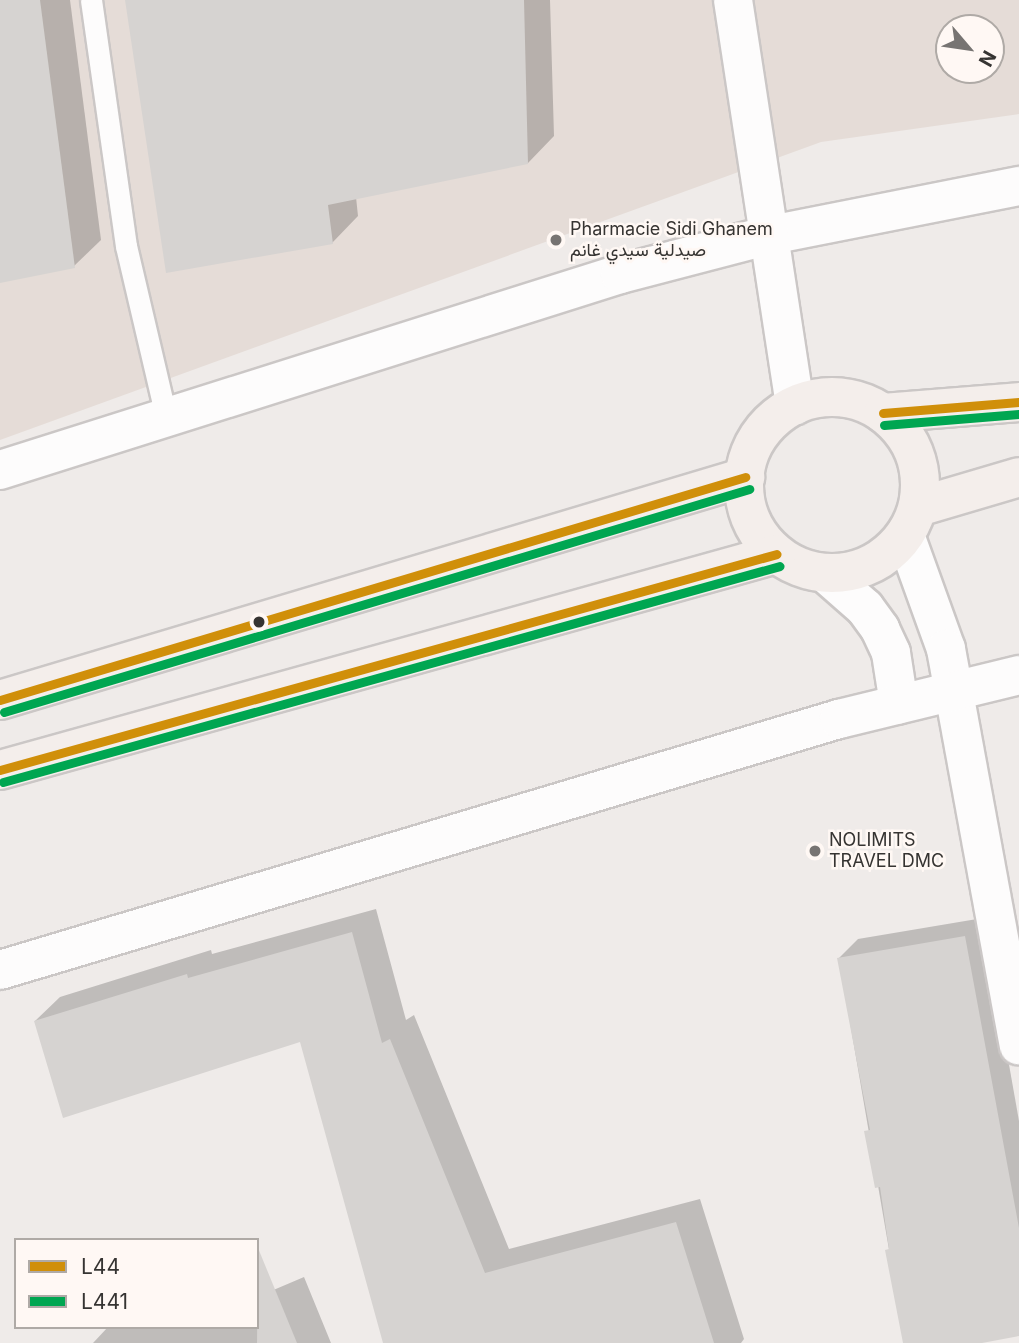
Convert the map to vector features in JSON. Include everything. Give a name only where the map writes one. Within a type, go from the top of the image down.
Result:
[{"type":"main road","points":[[911,521],[918,464],[899,426],[883,412],[840,397],[795,405],[760,434],[745,477],[751,519],[777,554],[825,573],[870,565],[911,521],[1019,477]]},
{"type":"main road","points":[[883,412],[1019,402]]},
{"type":"main road","points":[[0,700],[745,477]]},
{"type":"main road","points":[[0,770],[777,554]]},
{"type":"street","points":[[733,0],[766,236],[795,405]]},
{"type":"street","points":[[0,470],[167,421],[460,321],[766,236],[1019,186]]},
{"type":"street","points":[[911,521],[954,690],[1019,1045]]},
{"type":"street","points":[[825,573],[865,608],[880,629],[891,653],[899,704]]},
{"type":"street","points":[[0,970],[899,704],[1019,675]]},
{"type":"lane","points":[[91,0],[126,246],[167,421]]},
{"type":"shaded area","points":[[0,0],[1019,0],[1019,114],[821,142],[0,440]]},
{"type":"building","points":[[0,0],[40,0],[75,268],[0,283]]},
{"type":"building","points":[[125,0],[524,0],[528,164],[328,205],[333,244],[166,273]]},
{"type":"building","points":[[352,932],[382,1043],[390,1039],[485,1273],[676,1222],[714,1343],[383,1343],[300,1042],[63,1118],[34,1021],[187,974],[188,978]]},
{"type":"building","points":[[965,936],[1019,1228],[1019,1336],[982,1343],[903,1343],[885,1250],[889,1249],[880,1187],[875,1188],[864,1131],[870,1130],[837,958]]},
{"type":"building","points":[[259,1250],[297,1343],[257,1343],[259,1329]]},
{"type":"transit line","name":"L44","points":[[883,413],[1019,402]]},
{"type":"transit line","name":"L441","points":[[884,425],[1019,414]]},
{"type":"transit line","name":"L44","points":[[0,700],[745,477]]},
{"type":"transit line","name":"L441","points":[[4,712],[749,489]]},
{"type":"transit line","name":"L44","points":[[0,770],[777,554]]},
{"type":"transit line","name":"L441","points":[[3,782],[780,566]]},
{"type":"place","name":"Pharmacie Sidi Ghanem صيدلية سيدي غانم","points":[[556,240]]},
{"type":"place","name":"NOLIMITS TRAVEL DMC","points":[[815,851]]}]
